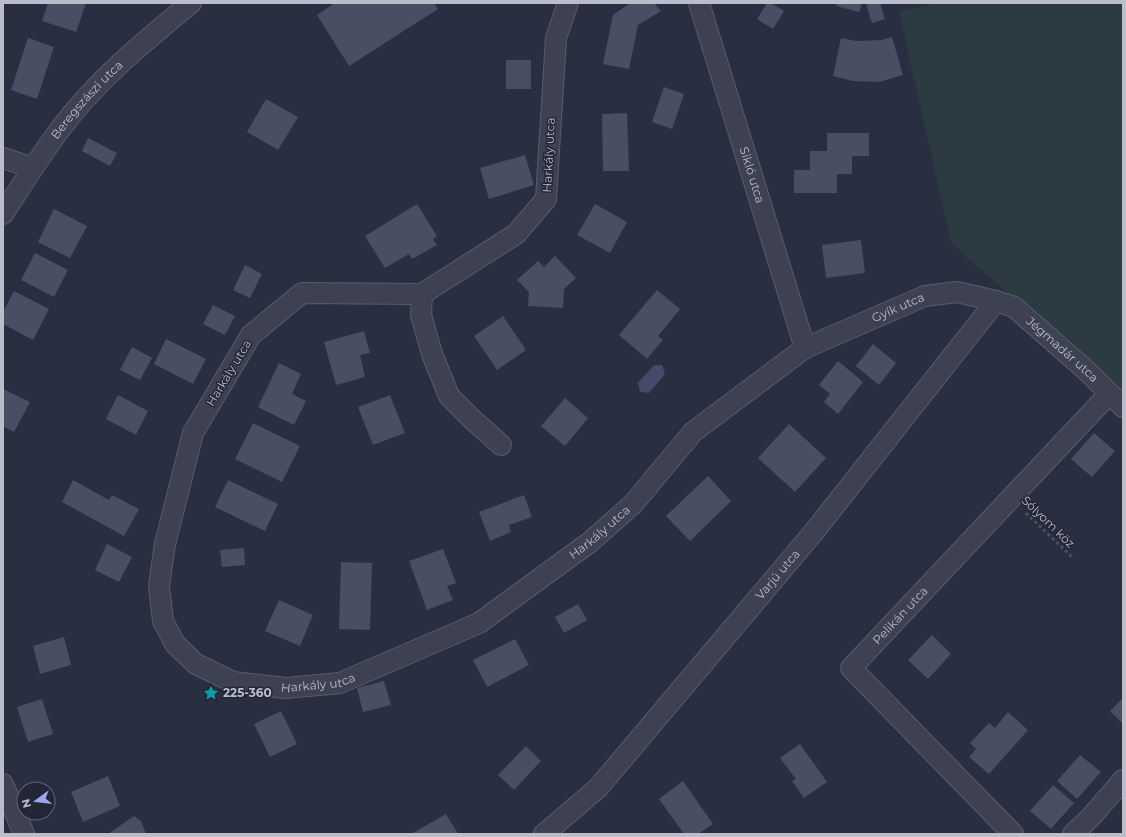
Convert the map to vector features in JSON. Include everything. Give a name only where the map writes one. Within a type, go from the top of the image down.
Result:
[{"type":"street","name":"Beregszászi utca","points":[[3,214],[61,127],[99,84],[138,47],[190,3]]},
{"type":"street","name":"Harkály utca","points":[[568,3],[556,38],[546,199],[516,234],[422,294],[302,293],[251,336],[193,433],[165,544],[159,586],[163,621],[175,644],[196,664],[233,682],[286,688],[340,682],[479,623],[590,542],[633,504],[693,432],[805,348]]},
{"type":"street","name":"Sikló utca","points":[[699,3],[805,348]]},
{"type":"street","points":[[3,158],[33,168]]},
{"type":"street","name":"Gyík utca","points":[[805,348],[925,296],[957,292],[996,301]]},
{"type":"street","points":[[422,294],[421,316],[432,354],[449,396],[501,445]]},
{"type":"street","name":"Jégmadár utca","points":[[996,301],[1014,307],[1088,372],[1116,400]]},
{"type":"street","name":"Varjú utca","points":[[544,834],[598,788],[813,534],[996,301]]},
{"type":"street","name":"Pelikán utca","points":[[1014,834],[851,668],[1011,498],[1116,400]]},
{"type":"street","points":[[1073,834],[1090,818],[1123,780]]},
{"type":"street","points":[[3,784],[24,834]]},
{"type":"path","name":"Sólyom köz","points":[[1011,498],[1073,558]]},
{"type":"shaded area","points":[[934,3],[1123,3],[1123,395],[951,243],[899,11],[924,7]]},
{"type":"water","points":[[654,365],[662,365],[665,374],[649,393],[640,392],[638,383]]},
{"type":"building","points":[[48,3],[86,3],[76,32],[42,21]]},
{"type":"building","points":[[335,3],[434,3],[438,9],[349,66],[317,15]]},
{"type":"building","points":[[630,3],[654,3],[661,11],[638,25],[629,69],[603,64],[613,15]]},
{"type":"building","points":[[767,3],[771,3],[784,11],[773,29],[757,19]]},
{"type":"building","points":[[837,3],[862,3],[859,12],[836,6]]},
{"type":"building","points":[[880,3],[885,19],[872,23],[866,4]]},
{"type":"building","points":[[892,37],[903,75],[879,82],[853,81],[833,76],[841,38],[856,41],[882,40]]},
{"type":"building","points":[[28,38],[54,47],[37,99],[11,90]]},
{"type":"building","points":[[506,60],[531,60],[531,89],[506,89]]},
{"type":"building","points":[[664,87],[684,94],[672,129],[652,122]]},
{"type":"building","points":[[266,99],[298,117],[278,150],[247,132]]},
{"type":"building","points":[[627,113],[629,171],[603,171],[602,114]]},
{"type":"building","points":[[827,133],[869,133],[869,156],[852,156],[852,174],[837,174],[837,193],[794,193],[794,170],[810,170],[810,151],[827,151]]},
{"type":"building","points":[[88,138],[117,153],[110,166],[82,151]]},
{"type":"building","points":[[525,155],[534,185],[489,199],[480,168]]},
{"type":"building","points":[[417,204],[437,236],[433,239],[437,245],[412,259],[409,254],[385,268],[365,236]]},
{"type":"building","points":[[595,204],[627,222],[610,253],[577,235]]},
{"type":"building","points":[[54,209],[87,226],[70,258],[38,242]]},
{"type":"building","points":[[861,240],[865,273],[826,278],[822,245]]},
{"type":"building","points":[[35,253],[68,270],[54,297],[21,280]]},
{"type":"building","points":[[555,256],[576,278],[564,289],[563,308],[528,306],[529,292],[517,280],[538,261],[544,267]]},
{"type":"building","points":[[245,265],[262,274],[250,298],[233,290]]},
{"type":"building","points":[[657,290],[680,309],[658,336],[663,340],[647,359],[619,335]]},
{"type":"building","points":[[14,291],[49,309],[33,340],[3,324],[3,312]]},
{"type":"building","points":[[213,305],[235,316],[225,335],[203,324]]},
{"type":"building","points":[[503,316],[526,350],[497,370],[474,336]]},
{"type":"building","points":[[364,331],[370,353],[360,355],[365,377],[336,385],[324,342]]},
{"type":"building","points":[[166,339],[206,359],[193,384],[154,364]]},
{"type":"building","points":[[873,344],[896,363],[879,385],[856,366]]},
{"type":"building","points":[[132,347],[152,358],[140,380],[120,370]]},
{"type":"building","points":[[838,361],[863,382],[838,414],[824,402],[830,394],[819,385]]},
{"type":"building","points":[[279,363],[301,374],[292,394],[306,401],[294,425],[258,407]]},
{"type":"building","points":[[3,389],[30,402],[14,432],[3,426]]},
{"type":"building","points":[[118,395],[148,411],[136,435],[106,419]]},
{"type":"building","points":[[390,395],[405,433],[373,445],[358,407]]},
{"type":"building","points":[[565,398],[588,418],[565,446],[541,426]]},
{"type":"building","points":[[253,423],[300,446],[282,482],[235,459]]},
{"type":"building","points":[[789,424],[826,458],[795,492],[758,458]]},
{"type":"building","points":[[1094,433],[1115,451],[1092,477],[1071,459]]},
{"type":"building","points":[[708,476],[731,501],[690,541],[666,516]]},
{"type":"building","points":[[73,480],[109,500],[112,495],[139,509],[124,536],[62,502]]},
{"type":"building","points":[[228,480],[278,504],[265,531],[215,507]]},
{"type":"building","points":[[524,495],[532,517],[509,525],[511,532],[490,541],[479,512]]},
{"type":"building","points":[[107,544],[132,557],[119,582],[95,570]]},
{"type":"building","points":[[244,548],[245,565],[222,567],[220,550]]},
{"type":"building","points":[[443,549],[456,583],[447,586],[453,600],[427,610],[409,561]]},
{"type":"building","points":[[341,562],[372,563],[370,630],[339,629]]},
{"type":"building","points":[[279,600],[313,615],[300,646],[265,631]]},
{"type":"building","points":[[578,604],[587,620],[564,633],[555,617]]},
{"type":"building","points":[[932,635],[951,654],[928,679],[908,660]]},
{"type":"building","points":[[64,637],[71,665],[40,674],[33,646]]},
{"type":"building","points":[[515,639],[529,665],[487,687],[473,660]]},
{"type":"building","points":[[384,681],[391,705],[363,712],[357,688]]},
{"type":"building","points":[[1123,698],[1123,724],[1110,711]]},
{"type":"building","points":[[42,699],[53,734],[28,742],[17,707]]},
{"type":"building","points":[[281,711],[297,744],[270,757],[254,724]]},
{"type":"building","points":[[1008,712],[1028,730],[989,774],[969,757],[976,749],[970,743],[989,723],[995,728]]},
{"type":"building","points":[[800,744],[827,782],[804,798],[792,781],[796,779],[780,758]]},
{"type":"building","points":[[526,746],[541,761],[514,790],[498,775]]},
{"type":"building","points":[[1080,755],[1101,772],[1077,799],[1057,781]]},
{"type":"building","points":[[108,776],[120,806],[83,822],[71,792]]},
{"type":"building","points":[[683,781],[713,824],[698,834],[684,834],[659,799]]},
{"type":"building","points":[[1053,785],[1074,803],[1051,829],[1030,811]]},
{"type":"building","points":[[446,814],[458,834],[411,834]]},
{"type":"building","points":[[134,816],[141,821],[146,834],[108,834]]},
{"type":"place","name":"225-360","points":[[211,693]]}]
